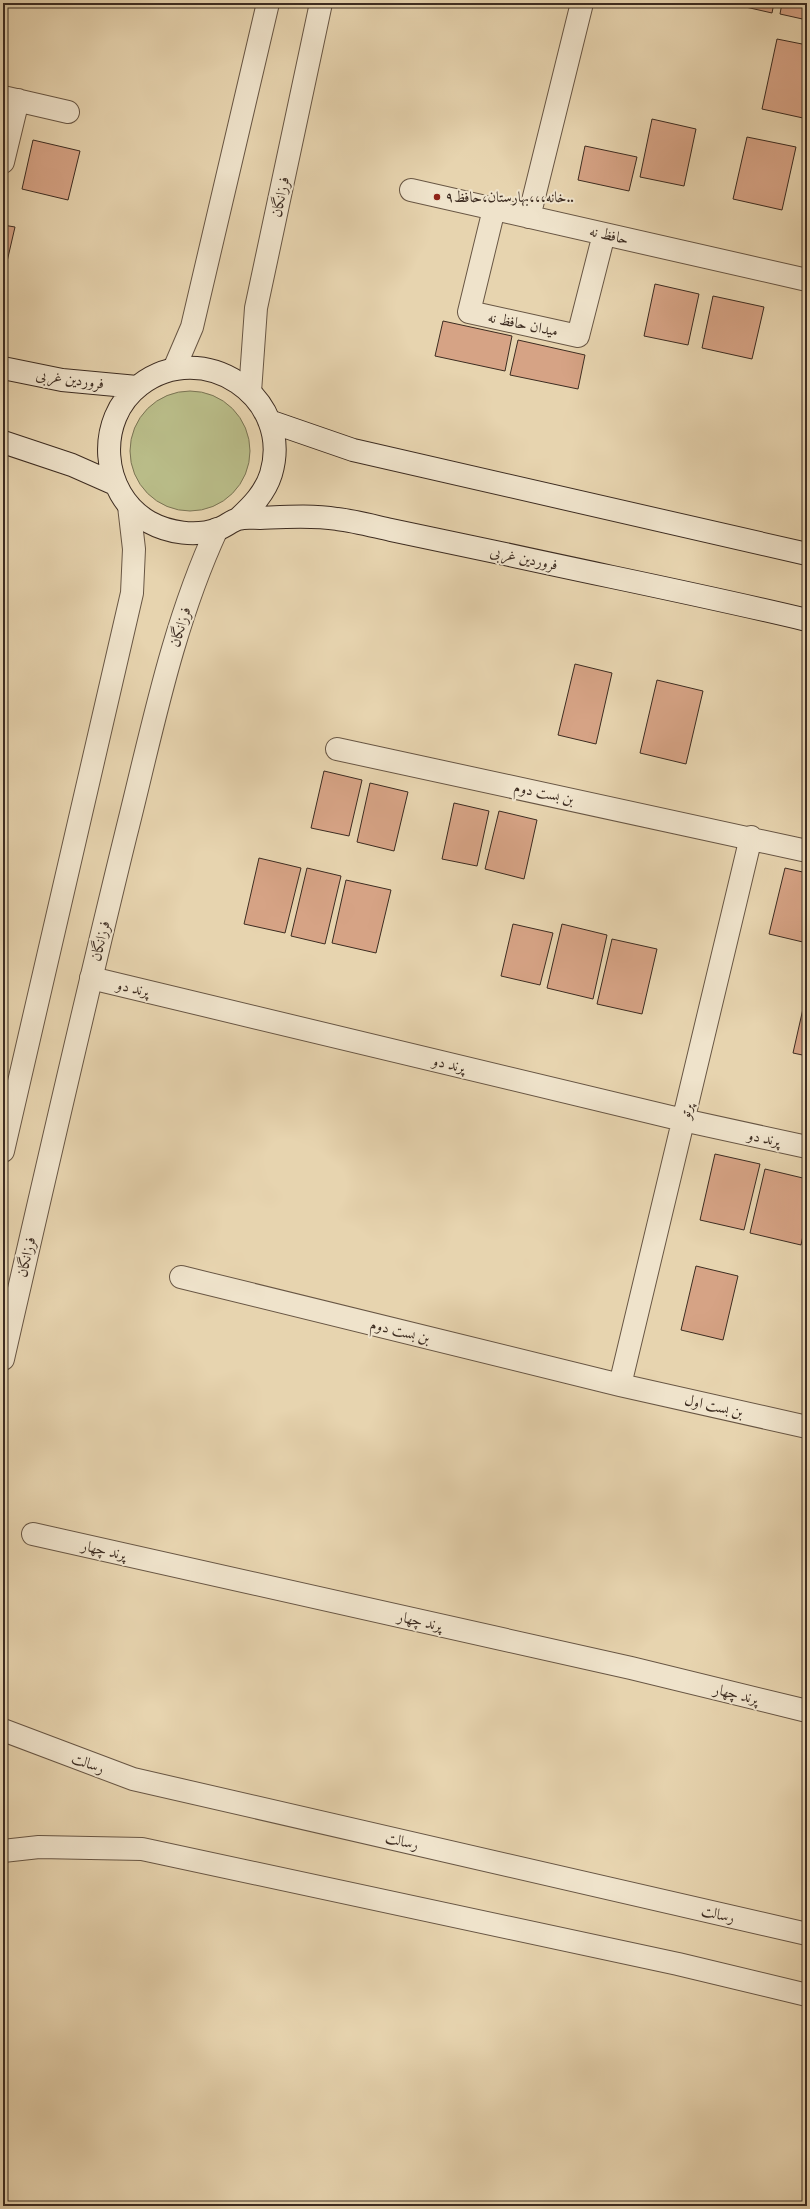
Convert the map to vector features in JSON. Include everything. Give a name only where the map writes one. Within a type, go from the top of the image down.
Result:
[{"type":"street","points":[[174,369],[192,327],[268,3]]},
{"type":"street","name":"فرزانگان","points":[[250,392],[256,308],[321,3]]},
{"type":"street","points":[[529,217],[582,3]]},
{"type":"street","points":[[3,162],[11,99],[68,112]]},
{"type":"street","name":"حافظ نه","points":[[411,190],[807,280]]},
{"type":"street","name":"میدان حافظ نه","points":[[494,208],[469,312],[578,336],[604,234]]},
{"type":"street","name":"فروردین غربی","points":[[3,368],[62,380],[137,387]]},
{"type":"street","points":[[202,368],[228,376],[250,392],[261,405],[269,421],[274,448],[271,475],[258,500],[239,518],[217,529],[194,533],[170,531],[148,521],[129,506],[115,484],[108,458],[110,432],[120,408],[137,387],[155,376],[174,369],[202,368]]},
{"type":"street","points":[[269,421],[353,450],[807,554]]},
{"type":"street","points":[[3,442],[72,465],[115,484]]},
{"type":"street","points":[[3,1151],[132,593],[134,549],[129,506]]},
{"type":"street","name":"فروردین غربی","points":[[239,518],[335,518],[807,620]]},
{"type":"street","name":"فرزانگان","points":[[3,1359],[91,978],[178,630],[201,564],[217,529]]},
{"type":"street","name":"بن بست دوم","points":[[337,749],[751,837]]},
{"type":"street","points":[[751,837],[807,851]]},
{"type":"street","name":"پرتو","points":[[620,1385],[751,837]]},
{"type":"street","name":"پرند دو","points":[[91,978],[684,1120],[807,1147]]},
{"type":"street","name":"بن بست دوم","points":[[180,1277],[620,1385]]},
{"type":"street","name":"بن بست اول","points":[[620,1385],[807,1427]]},
{"type":"street","name":"پرند چهار","points":[[33,1534],[632,1668],[807,1711]]},
{"type":"street","name":"رسالت","points":[[3,1730],[133,1778],[807,1934]]},
{"type":"street","points":[[3,1851],[39,1847],[142,1849],[678,1964],[807,1995]]},
{"type":"green space","points":[[190,391],[202,392],[213,396],[223,401],[232,409],[240,418],[245,428],[249,439],[249,463],[245,474],[240,484],[232,493],[223,501],[213,506],[202,510],[190,511],[178,510],[167,506],[157,501],[148,493],[140,484],[135,474],[131,463],[130,451],[131,439],[135,428],[140,418],[148,409],[157,401],[167,396],[178,392]]},
{"type":"building","points":[[728,3],[774,3],[772,13]]},
{"type":"building","points":[[782,3],[807,3],[807,20],[780,14]]},
{"type":"building","points":[[777,39],[807,45],[807,98],[803,118],[762,109]]},
{"type":"building","points":[[652,119],[696,129],[684,186],[640,177]]},
{"type":"building","points":[[747,137],[796,147],[782,210],[733,199]]},
{"type":"building","points":[[33,140],[80,151],[68,200],[22,189]]},
{"type":"building","points":[[585,146],[637,157],[629,191],[578,180]]},
{"type":"building","points":[[3,225],[15,227],[6,266],[3,266]]},
{"type":"building","points":[[655,284],[699,294],[688,345],[644,336]]},
{"type":"building","points":[[713,296],[764,307],[752,359],[702,348]]},
{"type":"building","points":[[443,321],[512,336],[505,371],[435,356]]},
{"type":"building","points":[[518,340],[585,355],[578,389],[510,375]]},
{"type":"building","points":[[575,664],[612,673],[596,744],[558,735]]},
{"type":"building","points":[[657,680],[703,691],[686,764],[640,753]]},
{"type":"building","points":[[324,771],[362,780],[349,836],[311,828]]},
{"type":"building","points":[[370,783],[408,792],[394,851],[357,842]]},
{"type":"building","points":[[454,803],[489,811],[477,866],[442,859]]},
{"type":"building","points":[[499,811],[537,820],[524,879],[485,869]]},
{"type":"building","points":[[259,858],[301,868],[285,933],[244,924]]},
{"type":"building","points":[[307,868],[341,876],[325,944],[291,936]]},
{"type":"building","points":[[785,868],[807,873],[807,943],[769,934]]},
{"type":"building","points":[[346,880],[391,890],[376,953],[332,943]]},
{"type":"building","points":[[513,924],[553,933],[540,985],[501,976]]},
{"type":"building","points":[[562,924],[607,935],[593,999],[547,988]]},
{"type":"building","points":[[612,939],[657,949],[642,1014],[597,1004]]},
{"type":"building","points":[[807,991],[807,1056],[793,1053]]},
{"type":"building","points":[[715,1154],[760,1164],[744,1230],[700,1220]]},
{"type":"building","points":[[765,1169],[807,1179],[807,1217],[801,1245],[750,1233]]},
{"type":"building","points":[[696,1266],[738,1276],[723,1340],[681,1330]]},
{"type":"place","name":"خانه،،،بهارستان،حافظ۹..","points":[[437,197]]}]
